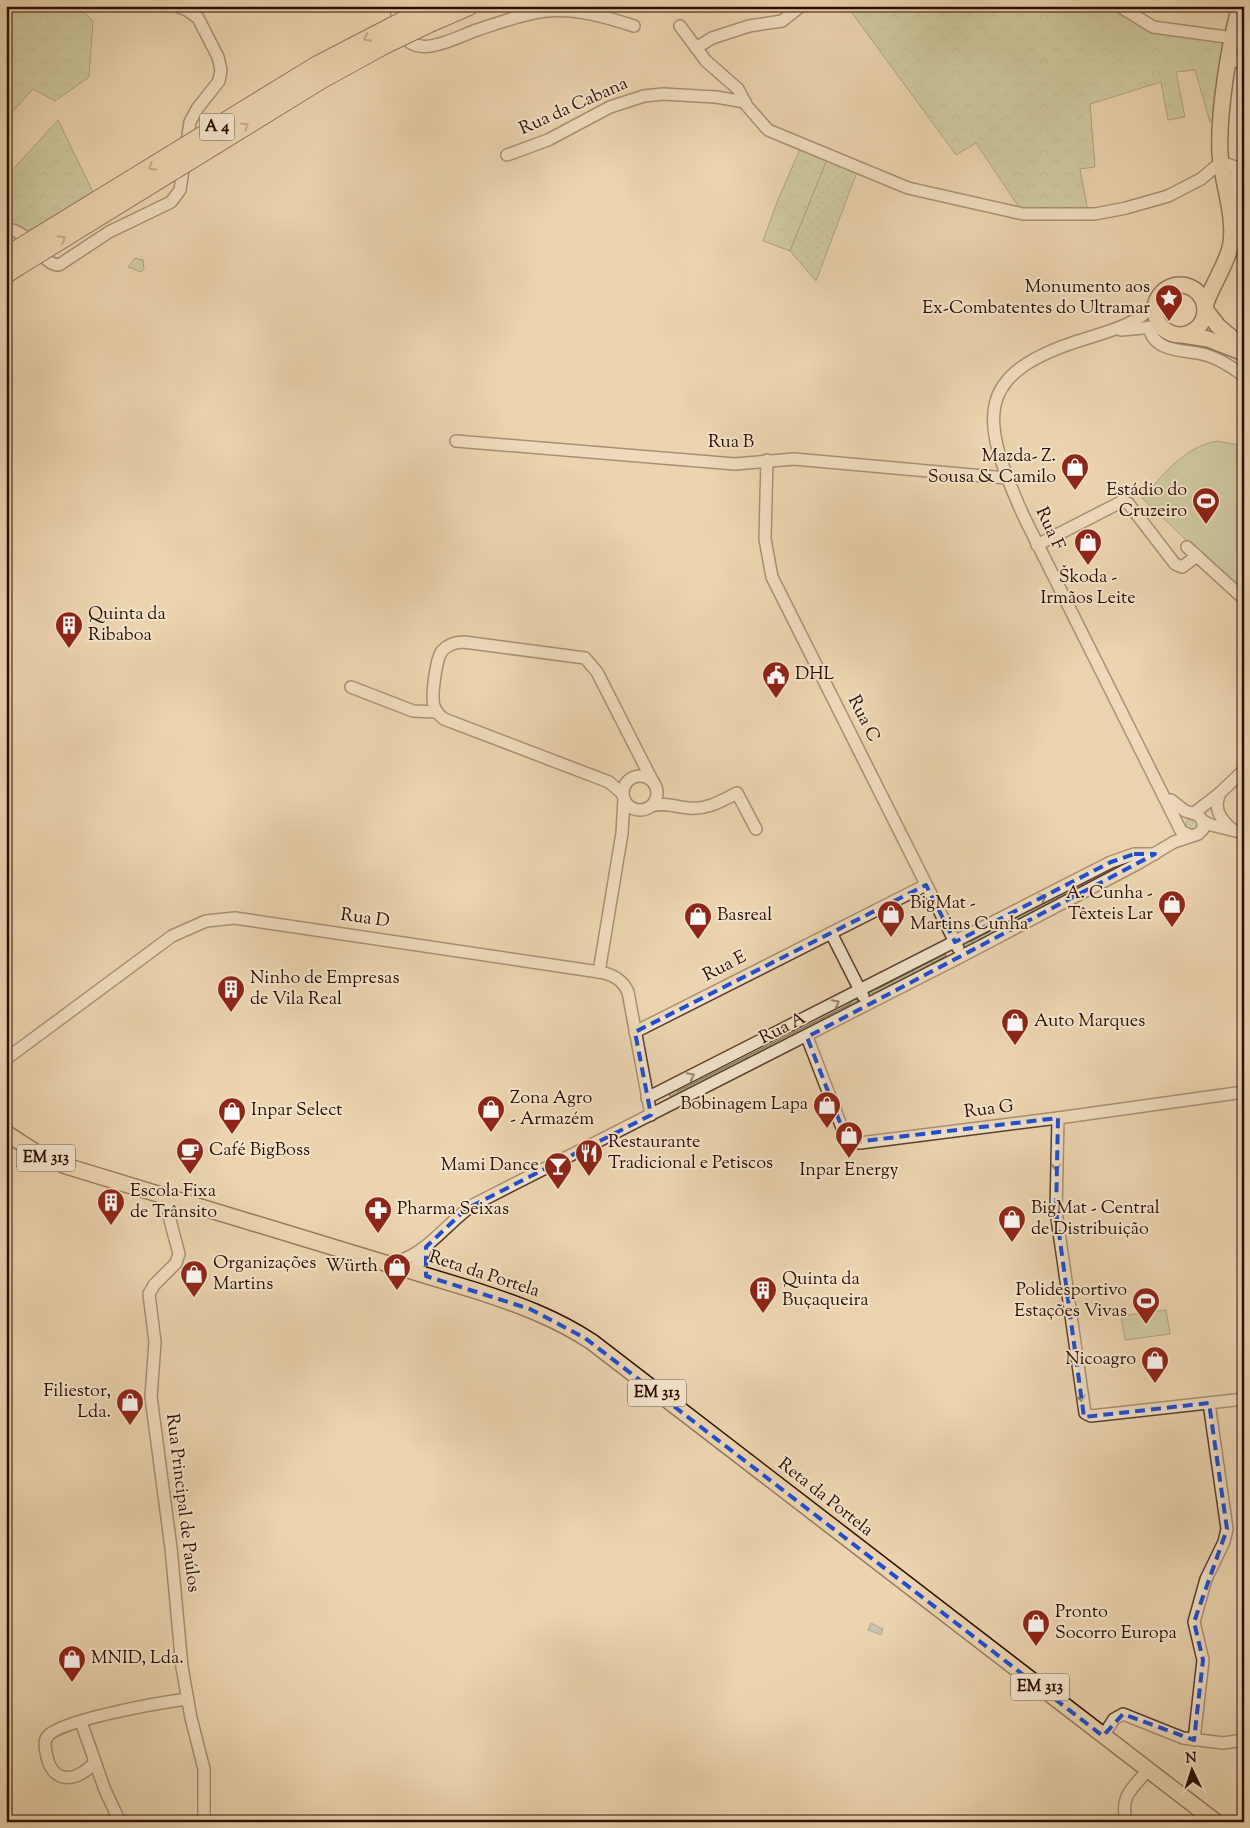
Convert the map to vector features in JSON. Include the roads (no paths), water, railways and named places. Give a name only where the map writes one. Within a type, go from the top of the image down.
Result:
[{"type":"highway","name":"A 4","points":[[11,258],[40,236],[316,66],[430,12],[470,6]]},
{"type":"highway","name":"A 4","points":[[11,258],[382,46],[430,12]]},
{"type":"main road","points":[[1183,335],[1198,328],[1204,318],[1205,308],[1228,255],[1232,239],[1221,162],[1220,130],[1237,61],[1234,38],[1240,6]]},
{"type":"main road","points":[[1220,270],[1205,280],[1187,286],[1172,286],[1160,294],[1157,301],[1156,317],[1165,330],[1208,339],[1244,353]]},
{"type":"main road","points":[[1187,286],[1199,293],[1205,308],[1218,326],[1244,348]]},
{"type":"main road","name":"EM 313","points":[[8,1133],[53,1161],[384,1263]]},
{"type":"main road","name":"Reta da Portela","points":[[384,1263],[530,1309],[550,1317],[585,1338],[1216,1822]]},
{"type":"street","points":[[6,229],[23,235],[53,264],[59,265],[109,232],[175,198],[183,181],[191,118],[216,85],[221,74],[219,61],[201,22],[192,12],[176,6]]},
{"type":"street","points":[[397,6],[397,17],[403,34],[409,43],[417,46],[448,42],[477,30],[548,10],[595,14],[634,26]]},
{"type":"street","points":[[696,48],[712,38],[749,26],[782,21],[801,6]]},
{"type":"street","points":[[1121,7],[1154,26],[1234,38]]},
{"type":"street","points":[[680,26],[709,64],[738,89],[747,105],[765,127],[776,135],[894,184],[1026,215],[1095,214],[1126,208],[1184,189],[1201,179],[1221,162],[1240,170],[1236,195],[1243,228],[1244,258]]},
{"type":"street","name":"Rua da Cabana","points":[[507,154],[548,140],[610,107],[644,96],[663,94],[721,97],[747,105]]},
{"type":"street","points":[[1112,330],[1142,316],[1157,301]]},
{"type":"street","points":[[1112,330],[1149,327],[1165,330]]},
{"type":"street","points":[[1149,327],[1155,340],[1164,346],[1215,358],[1244,376]]},
{"type":"street","name":"Rua F","points":[[1112,330],[1072,342],[1044,354],[1017,371],[1004,384],[994,403],[992,415],[996,445],[1006,478],[1037,545],[1180,826]]},
{"type":"street","name":"Rua B","points":[[456,441],[728,463],[794,459],[1006,478]]},
{"type":"street","name":"Rua C","points":[[767,460],[765,539],[772,577],[962,956]]},
{"type":"street","points":[[1037,545],[1123,501],[1128,504],[1174,564],[1182,566],[1197,556]]},
{"type":"street","points":[[1187,547],[1244,599]]},
{"type":"street","points":[[437,712],[433,700],[438,660],[443,650],[452,644],[468,642],[578,656],[588,660],[595,668],[655,787]]},
{"type":"street","points":[[351,687],[413,711],[437,712],[453,724],[609,782],[630,807],[645,808],[671,804],[683,808],[701,808],[737,792],[756,829]]},
{"type":"street","points":[[599,972],[622,833],[623,797],[642,760]]},
{"type":"street","points":[[648,1098],[1110,862],[1138,854],[1155,854],[1180,826],[1182,817],[1197,816],[1244,770]]},
{"type":"street","points":[[609,782],[644,776],[671,804]]},
{"type":"street","points":[[622,833],[630,819],[645,808],[655,787]]},
{"type":"street","points":[[1163,791],[1175,804],[1197,816],[1239,832]]},
{"type":"street","points":[[1220,793],[1217,803],[1218,814],[1239,832]]},
{"type":"street","points":[[1180,826],[1184,833],[1194,835],[1203,828],[1197,816]]},
{"type":"street","name":"Rua A","points":[[420,1254],[431,1241],[473,1205],[806,1037],[1181,839],[1212,830],[1239,832]]},
{"type":"street","name":"Rua E","points":[[635,1032],[926,885]]},
{"type":"street","name":"Rua D","points":[[6,1059],[167,940],[192,926],[212,920],[235,918],[599,972],[615,977],[626,987],[651,1115]]},
{"type":"street","points":[[832,933],[868,1004]]},
{"type":"street","name":"Rua G","points":[[806,1037],[844,1133],[848,1139],[855,1142],[870,1142],[1058,1118],[1244,1092]]},
{"type":"street","points":[[1058,1118],[1056,1211],[1085,1413],[1091,1416],[1244,1399]]},
{"type":"street","name":"Rua Principal de Paúlos","points":[[171,1198],[168,1214],[179,1254],[176,1263],[154,1285],[149,1294],[154,1342],[151,1392],[188,1699],[204,1768],[204,1822]]},
{"type":"street","points":[[384,1263],[402,1261],[420,1254]]},
{"type":"street","points":[[410,1271],[411,1261],[420,1254]]},
{"type":"street","points":[[420,1254],[426,1276]]},
{"type":"street","points":[[1194,1740],[1203,1660],[1194,1622],[1206,1580],[1224,1542],[1226,1529],[1210,1403]]},
{"type":"street","points":[[95,1762],[81,1774],[67,1777],[57,1775],[48,1761],[45,1744],[47,1737],[56,1730],[137,1706],[188,1699]]},
{"type":"street","points":[[1103,1736],[1117,1717],[1126,1714],[1172,1734],[1194,1740],[1223,1743],[1244,1740]]},
{"type":"street","points":[[81,1722],[120,1822]]},
{"type":"street","points":[[1126,1822],[1123,1805],[1124,1798],[1148,1770]]},
{"type":"water","points":[[871,1623],[883,1629],[881,1635],[868,1630]]},
{"type":"place","name":"Monumento aos Ex-Combatentes do Ultramar","points":[[1169,322]]},
{"type":"place","name":"Mazda- Z. Sousa & Camilo","points":[[1075,491]]},
{"type":"place","name":"Estádio do Cruzeiro","points":[[1206,525]]},
{"type":"place","name":"Škoda - Irmãos Leite","points":[[1088,566]]},
{"type":"place","name":"Quinta da Ribaboa","points":[[69,649]]},
{"type":"place","name":"DHL","points":[[776,699]]},
{"type":"place","name":"A. Cunha - Têxteis Lar","points":[[1172,928]]},
{"type":"place","name":"BigMat - Martins Cunha","points":[[891,938]]},
{"type":"place","name":"Basreal","points":[[698,940]]},
{"type":"place","name":"Ninho de Empresas de Vila Real","points":[[231,1013]]},
{"type":"place","name":"Auto Marques","points":[[1015,1046]]},
{"type":"place","name":"Bobinagem Lapa","points":[[827,1129]]},
{"type":"place","name":"Zona Agro - Armazém","points":[[491,1133]]},
{"type":"place","name":"Inpar Select","points":[[232,1135]]},
{"type":"place","name":"Inpar Energy","points":[[849,1159]]},
{"type":"place","name":"Café BigBoss","points":[[190,1175]]},
{"type":"place","name":"Restaurante Tradicional e Petiscos","points":[[589,1177]]},
{"type":"place","name":"Mami Dance","points":[[558,1190]]},
{"type":"place","name":"Escola Fixa de Trânsito","points":[[111,1226]]},
{"type":"place","name":"Pharma Seixas","points":[[378,1234]]},
{"type":"place","name":"BigMat - Central de Distribuição","points":[[1012,1243]]},
{"type":"place","name":"Würth","points":[[397,1291]]},
{"type":"place","name":"Organizações Martins","points":[[194,1298]]},
{"type":"place","name":"Quinta da Buçaqueira","points":[[763,1314]]},
{"type":"place","name":"Polidesportivo Estações Vivas","points":[[1146,1325]]},
{"type":"place","name":"Nicoagro","points":[[1155,1384]]},
{"type":"place","name":"Filiestor, Lda.","points":[[130,1426]]},
{"type":"place","name":"Pronto Socorro Europa","points":[[1036,1647]]},
{"type":"place","name":"MNID, Lda.","points":[[72,1683]]}]
